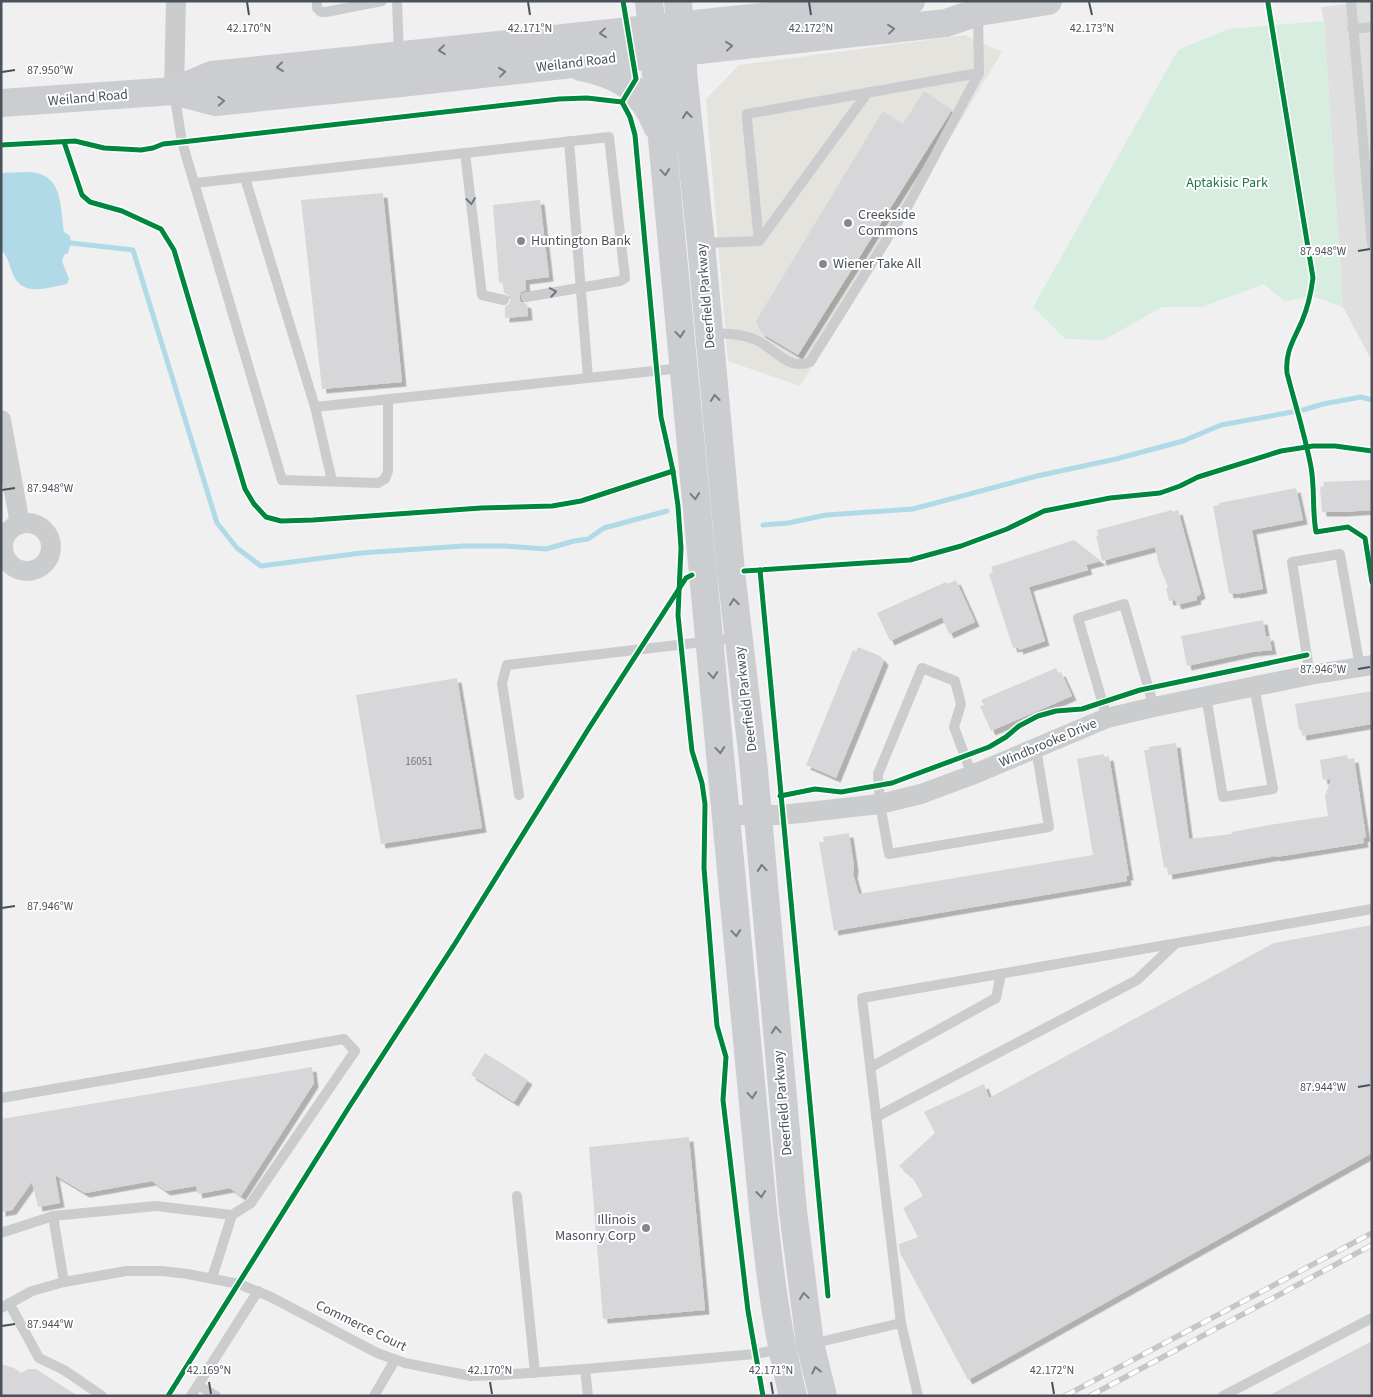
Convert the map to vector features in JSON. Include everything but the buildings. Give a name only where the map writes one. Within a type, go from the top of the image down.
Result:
[{"type":"main road","name":"Deerfield Parkway","points":[[649,1],[669,32],[701,243],[738,638],[757,815],[793,1211],[796,1347],[793,1396]]},
{"type":"main road","name":"Weiland Road","points":[[400,69],[911,1]]},
{"type":"main road","points":[[952,1],[977,7]]},
{"type":"main road","name":"Weiland Road","points":[[1,104],[174,91],[212,75],[569,64],[669,32],[946,23],[977,7],[1048,1]]},
{"type":"main road","name":"Deerfield Parkway","points":[[669,32],[662,137],[772,1297],[796,1347],[823,1396]]},
{"type":"main road","points":[[569,64],[595,70],[632,87],[642,97],[654,117],[662,137]]},
{"type":"street","points":[[174,91],[176,1]]},
{"type":"street","points":[[1,420],[20,524]]},
{"type":"street","name":"Windbrooke Drive","points":[[726,815],[782,815],[880,804],[921,794],[972,775],[1108,718],[1254,686],[1366,666]]},
{"type":"lane","points":[[317,1],[321,12],[326,12],[382,1]]},
{"type":"lane","points":[[397,1],[400,69]]},
{"type":"lane","points":[[1351,1],[1372,244]]},
{"type":"lane","points":[[709,333],[739,335],[757,340],[788,362],[801,365],[810,362],[910,202],[979,73],[977,7]]},
{"type":"lane","points":[[1352,29],[1372,27]]},
{"type":"lane","points":[[760,240],[747,114],[979,73]]},
{"type":"lane","points":[[174,91],[182,142],[282,480],[378,483],[385,479],[388,471],[388,399]]},
{"type":"lane","points":[[760,240],[868,92]]},
{"type":"lane","points":[[194,183],[608,136],[625,278],[620,281],[526,297]]},
{"type":"lane","points":[[569,141],[588,378]]},
{"type":"lane","points":[[465,153],[482,295],[504,300]]},
{"type":"lane","points":[[245,178],[314,407],[332,481]]},
{"type":"lane","points":[[701,243],[760,240]]},
{"type":"lane","points":[[314,407],[683,368]]},
{"type":"lane","points":[[1310,675],[1292,562],[1340,554],[1366,666]]},
{"type":"lane","points":[[1108,718],[1078,618],[1124,604],[1154,707]]},
{"type":"lane","points":[[519,795],[502,683],[507,664],[738,638]]},
{"type":"lane","points":[[972,775],[954,727],[961,704],[955,681],[922,668],[878,774],[880,804],[889,854],[1049,828],[1036,748]]},
{"type":"lane","points":[[1206,696],[1223,797],[1273,789],[1254,686]]},
{"type":"lane","points":[[918,1396],[901,1323],[862,998],[1372,909]]},
{"type":"lane","points":[[876,1117],[1137,980],[1176,943]]},
{"type":"lane","points":[[870,1066],[996,998],[1001,974]]},
{"type":"lane","points":[[1,1098],[344,1039],[355,1051],[252,1203],[232,1216],[212,1278]]},
{"type":"lane","points":[[517,1196],[535,1373]]},
{"type":"lane","points":[[1,1233],[53,1216],[156,1206],[232,1216]]},
{"type":"lane","points":[[53,1216],[64,1282]]},
{"type":"lane","name":"Commerce Court","points":[[5,1306],[32,1291],[64,1282],[126,1271],[162,1271],[212,1278],[239,1284],[258,1291],[396,1360],[471,1376],[535,1373],[755,1354],[796,1347],[901,1323]]},
{"type":"lane","points":[[191,1396],[258,1291]]},
{"type":"lane","points":[[5,1306],[40,1358],[64,1370],[102,1396]]},
{"type":"lane","points":[[1223,1396],[1372,1318]]},
{"type":"lane","points":[[374,1396],[396,1360]]},
{"type":"lane","points":[[585,1369],[588,1396]]},
{"type":"lane","points":[[198,1385],[216,1396]]},
{"type":"shaded area","points":[[1372,1],[1372,361],[1343,307],[1324,21],[1321,7]]},
{"type":"shaded area","name":"Creekside Commons","points":[[965,35],[1002,52],[800,386],[728,361],[706,99],[739,65]]},
{"type":"green space","name":"Aptakisic Park","points":[[1324,21],[1343,307],[1311,296],[1285,302],[1264,284],[1202,307],[1162,307],[1104,340],[1065,339],[1033,307],[1178,50],[1228,29]]},
{"type":"water","points":[[28,172],[48,178],[58,192],[64,232],[70,236],[71,243],[68,253],[64,255],[62,261],[69,279],[67,284],[43,289],[28,288],[21,285],[16,280],[7,257],[1,250],[1,173]]},
{"type":"waterway","points":[[71,243],[133,250],[217,523],[237,548],[261,566],[361,553],[463,546],[505,546],[546,549],[588,539],[604,528],[667,511]]},
{"type":"waterway","points":[[763,525],[788,523],[826,515],[913,509],[1037,476],[1116,459],[1183,441],[1221,425],[1361,397],[1372,400]]},
{"type":"railway","points":[[1065,1396],[1372,1233]]},
{"type":"railway","points":[[1090,1396],[1372,1245]]},
{"type":"cycle path","points":[[622,102],[636,79],[623,1]]},
{"type":"cycle path","points":[[1268,3],[1313,278],[1306,310],[1287,358],[1287,373],[1311,467],[1316,532],[1348,527],[1365,538],[1372,582]]},
{"type":"cycle path","points":[[1,145],[75,141],[104,148],[141,150],[163,144],[559,99],[587,98],[622,102]]},
{"type":"cycle path","points":[[622,102],[630,117],[635,135],[661,417],[673,471],[678,506],[681,548],[678,615],[692,751],[702,783],[705,804],[704,868],[713,980],[717,1026],[726,1057],[723,1100],[748,1311],[763,1396]]},
{"type":"cycle path","points":[[64,142],[82,195],[90,202],[122,211],[161,229],[174,250],[245,489],[254,504],[266,517],[281,521],[313,520],[481,508],[552,506],[581,501],[673,471]]},
{"type":"cycle path","points":[[744,571],[910,560],[961,546],[1007,529],[1044,511],[1110,498],[1160,493],[1198,477],[1281,451],[1313,446],[1335,446],[1372,451]]},
{"type":"cycle path","points":[[760,570],[828,1296]]},
{"type":"cycle path","points":[[168,1396],[349,1107],[456,942],[589,728],[686,578],[692,575]]},
{"type":"cycle path","points":[[780,796],[815,789],[841,792],[892,783],[989,747],[1006,737],[1019,726],[1038,716],[1056,711],[1082,709],[1140,690],[1307,655]]},
{"type":"place","name":"Creekside Commons","points":[[848,223]]},
{"type":"place","name":"Huntington Bank","points":[[521,241]]},
{"type":"place","name":"Wiener Take All","points":[[823,264]]},
{"type":"place","name":"Illinois Masonry Corp","points":[[646,1228]]}]
